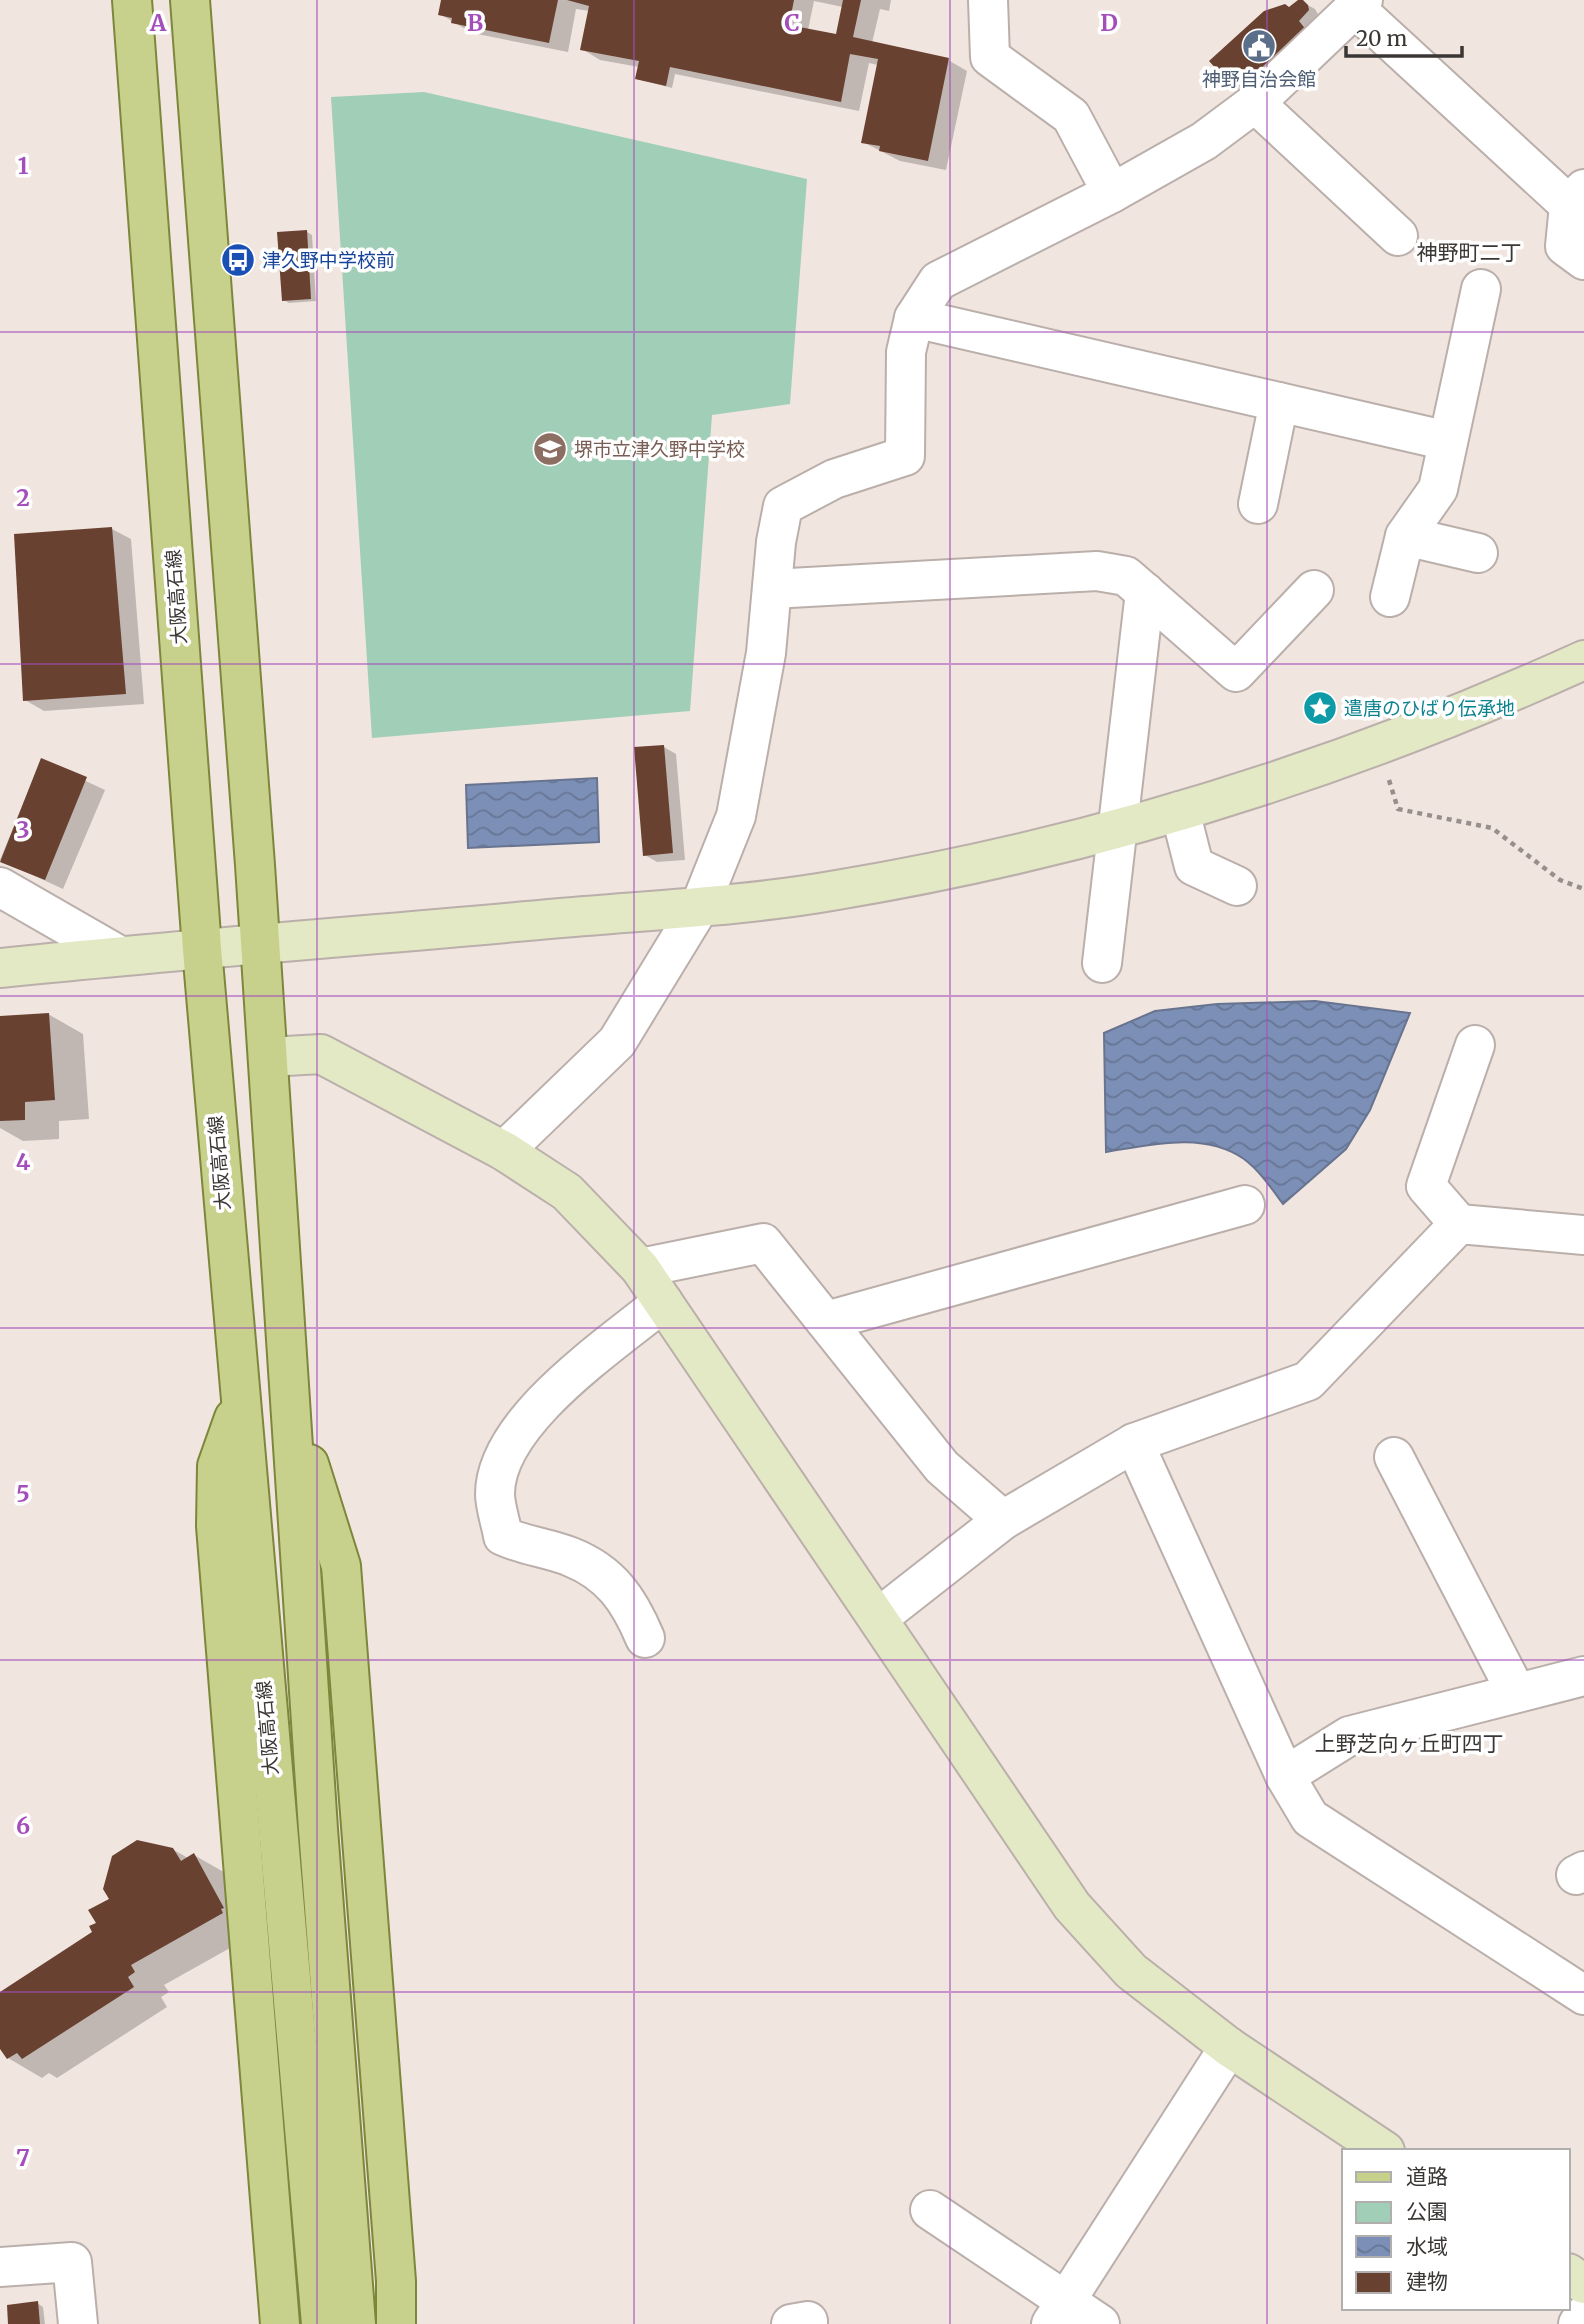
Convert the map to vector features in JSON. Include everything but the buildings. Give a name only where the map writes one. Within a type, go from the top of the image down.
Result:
[{"type":"main road","name":"大阪高石線","points":[[132,0],[202,949],[239,1405],[321,2324]]},
{"type":"main road","points":[[190,0],[261,945],[318,1829],[356,2324]]},
{"type":"main road","points":[[239,1405],[217,1466],[216,1526],[280,2324]]},
{"type":"main road","points":[[291,1406],[341,1566],[396,2281],[396,2324]]},
{"type":"street","points":[[988,0],[990,57],[1071,116],[1112,192]]},
{"type":"street","points":[[504,1151],[617,1042],[700,906],[736,816],[766,653],[783,506],[834,479],[905,456],[906,352],[914,318],[938,281],[1112,192],[1204,141],[1255,103],[1359,4],[1577,197],[1564,246],[1584,260]]},
{"type":"street","points":[[1255,103],[1398,236]]},
{"type":"street","points":[[1390,597],[1405,536],[1438,489],[1481,289]]},
{"type":"street","points":[[914,318],[1448,441]]},
{"type":"street","points":[[1258,504],[1279,402]]},
{"type":"street","points":[[1405,536],[1478,553]]},
{"type":"street","points":[[772,589],[1097,571],[1126,576],[1236,672],[1314,590]]},
{"type":"street","points":[[1102,963],[1145,592]]},
{"type":"street","points":[[0,968],[700,906],[834,891],[995,860],[1117,829],[1270,785],[1378,746],[1584,660]]},
{"type":"street","points":[[1180,811],[1194,866],[1237,886]]},
{"type":"street","points":[[0,887],[120,956]]},
{"type":"street","points":[[1475,1045],[1426,1186],[1459,1224],[1584,1235]]},
{"type":"street","points":[[269,1057],[321,1054],[504,1151],[567,1192],[640,1268],[1072,1906],[1132,1970],[1228,2047],[1382,2149]]},
{"type":"street","points":[[826,1321],[1245,1205]]},
{"type":"street","points":[[878,1618],[1003,1520],[1134,1443],[1308,1381],[1459,1224]]},
{"type":"street","points":[[640,1268],[763,1242],[942,1466],[1003,1520]]},
{"type":"street","points":[[645,1638],[632,1608],[617,1586],[571,1557],[524,1546],[503,1536],[495,1493],[508,1447],[537,1407],[663,1302]]},
{"type":"street","points":[[1134,1443],[1285,1776],[1310,1818],[1584,1995]]},
{"type":"street","points":[[1394,1457],[1516,1692]]},
{"type":"street","points":[[1285,1776],[1349,1735],[1584,1676]]},
{"type":"street","points":[[1058,2313],[1228,2047]]},
{"type":"street","points":[[930,2210],[1058,2313],[1100,2324]]},
{"type":"street","points":[[0,2267],[72,2262],[78,2324]]},
{"type":"street","points":[[1578,2324],[1584,2315]]},
{"type":"street","points":[[791,2324],[808,2321],[808,2324]]},
{"type":"path","points":[[1378,746],[1398,809],[1492,828],[1560,880],[1584,889]]},
{"type":"green space","points":[[424,92],[807,179],[790,404],[712,415],[690,711],[372,738],[331,97]]},
{"type":"water","points":[[597,778],[599,842],[468,848],[466,785]]},
{"type":"water","points":[[1315,1001],[1410,1013],[1370,1110],[1346,1149],[1283,1204],[1265,1180],[1244,1159],[1212,1145],[1176,1142],[1106,1152],[1104,1033],[1155,1011],[1217,1004]]},
{"type":"place","name":"神野自治会館","points":[[1259,46]]},
{"type":"place","name":"津久野中学校前","points":[[238,260]]},
{"type":"place","name":"堺市立津久野中学校","points":[[550,449]]},
{"type":"place","name":"遣唐のひばり伝承地","points":[[1320,708]]},
{"type":"district","name":"神野町二丁","points":[[1469,253]]},
{"type":"district","name":"上野芝向ヶ丘町四丁","points":[[1409,1744]]}]
